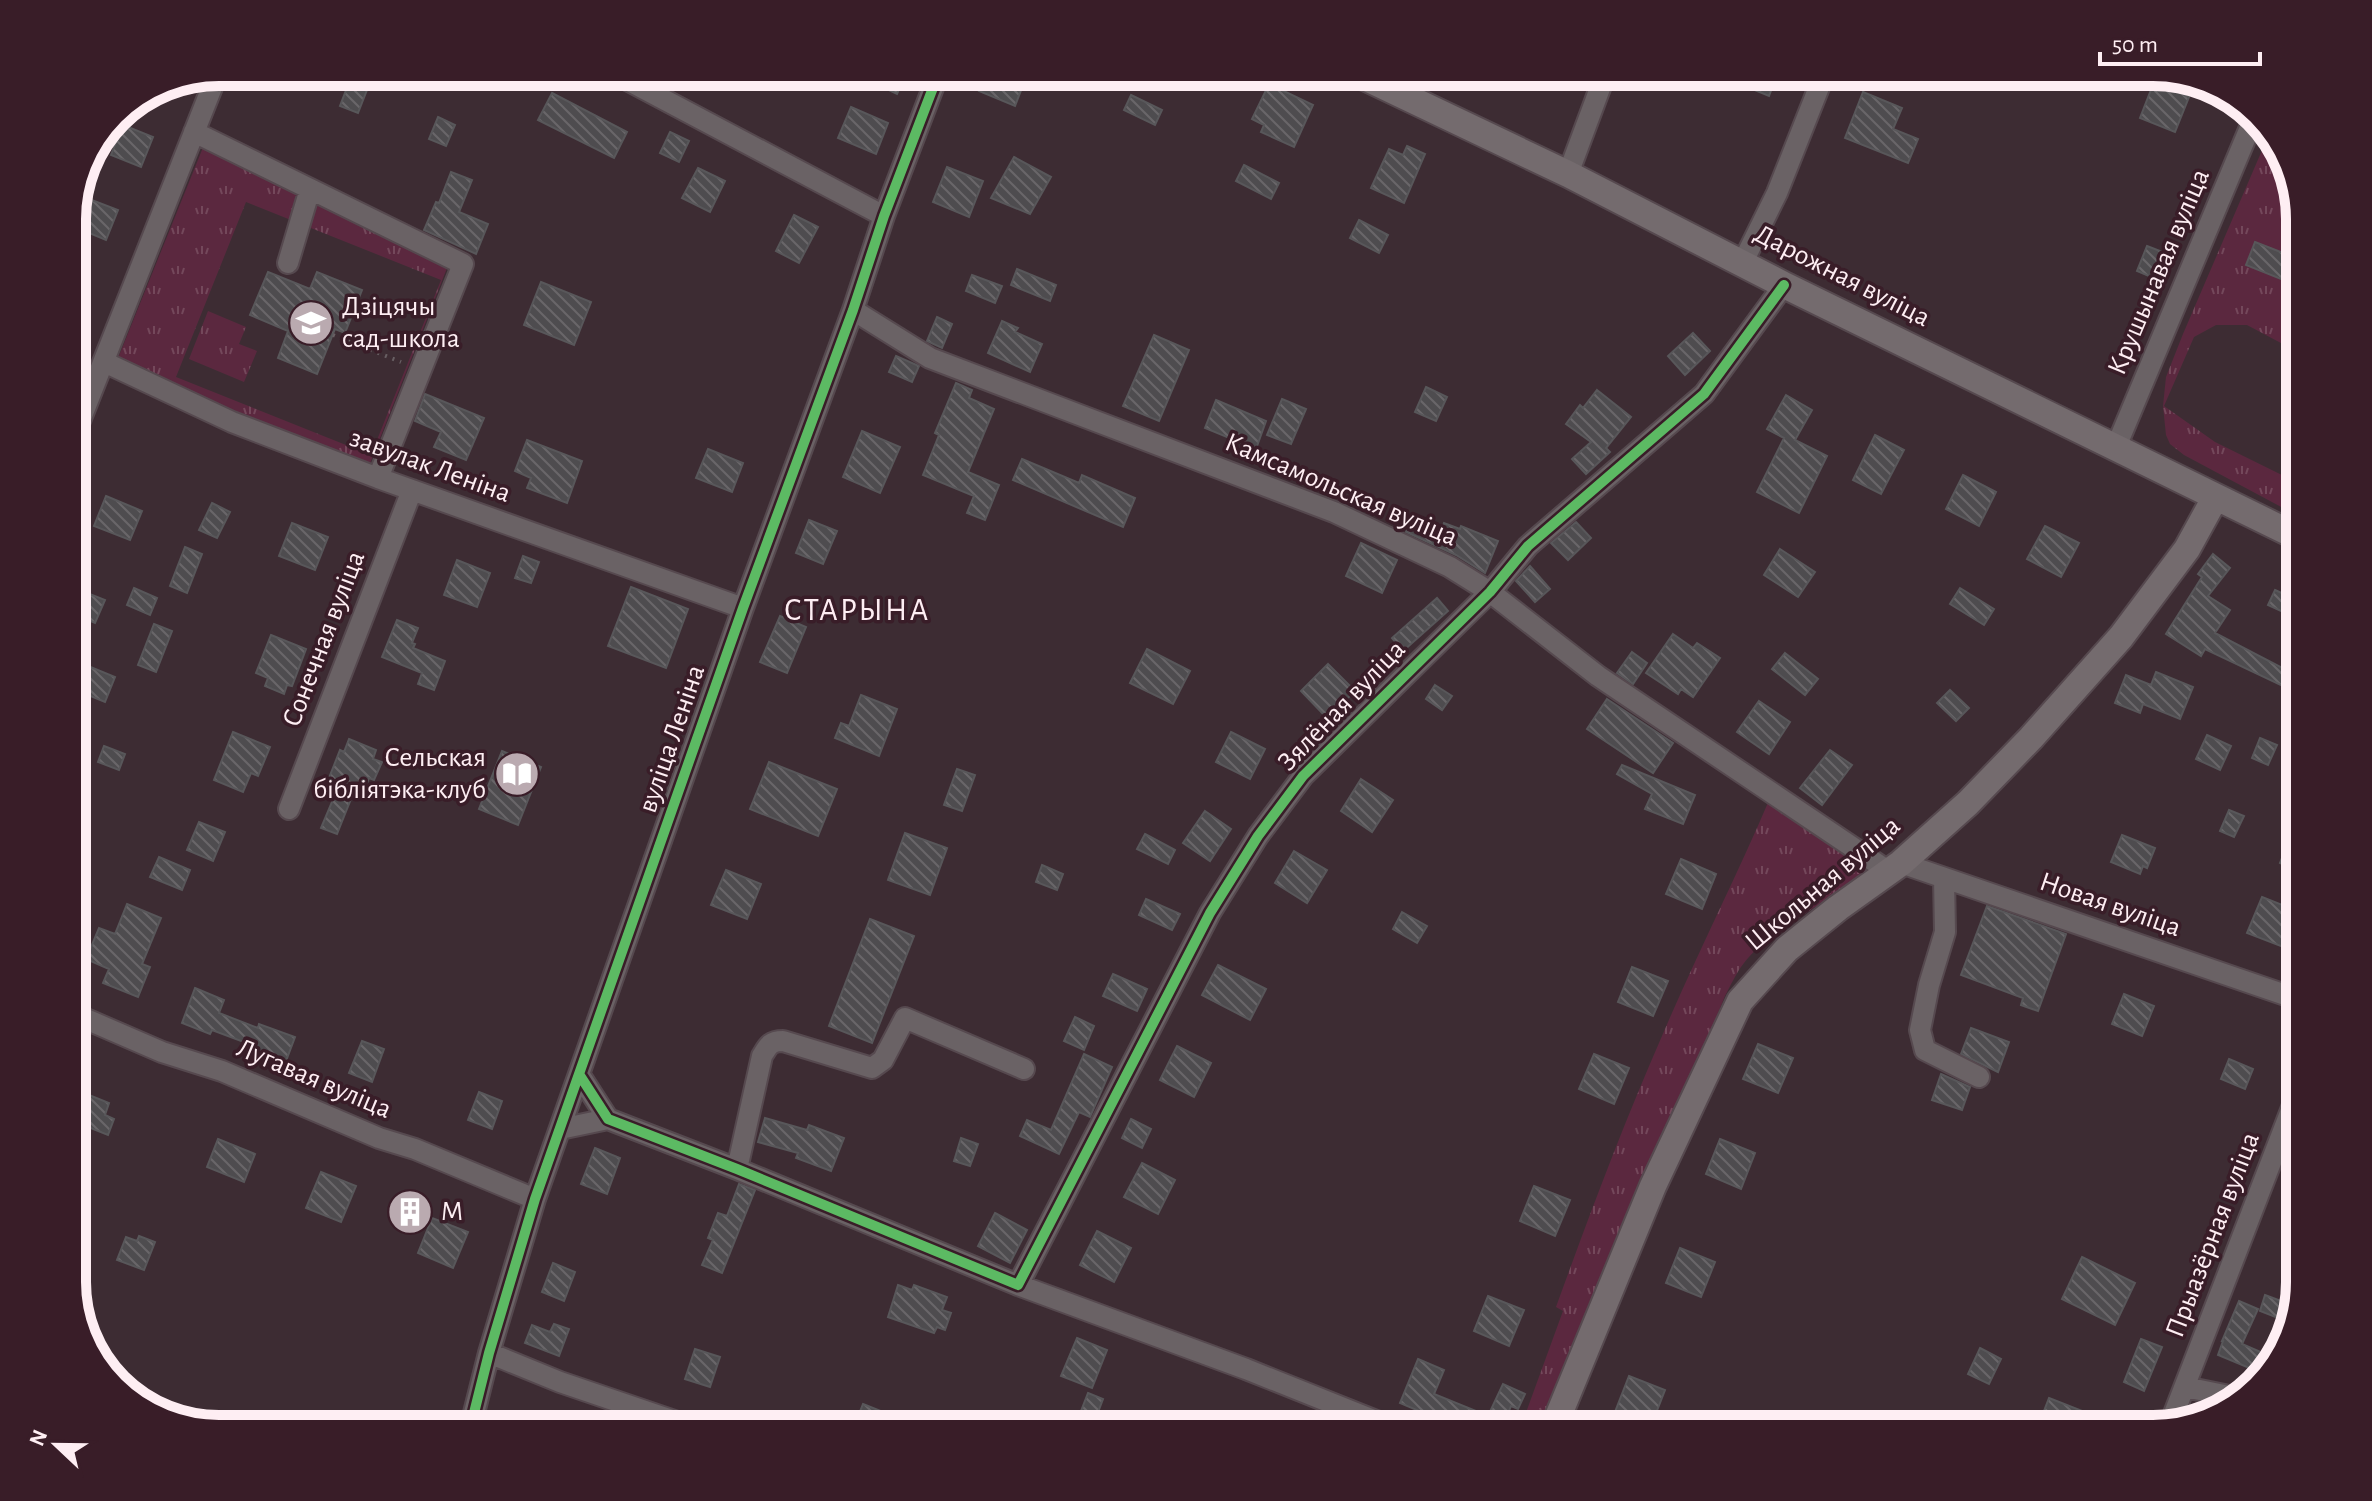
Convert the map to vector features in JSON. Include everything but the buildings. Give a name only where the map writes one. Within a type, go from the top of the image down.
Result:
[{"type":"main road","name":"Дарожная вуліца","points":[[1399,86],[1784,285],[2286,531]]},
{"type":"main road","name":"Школьная вуліца","points":[[1559,1415],[1653,1186],[1740,1001],[1787,949],[1894,867],[1968,803],[2031,738],[2121,637],[2187,549],[2215,498]]},
{"type":"street","points":[[86,406],[212,86]]},
{"type":"street","points":[[638,86],[884,216]]},
{"type":"street","name":"вуліца Леніна","points":[[474,1415],[535,1199],[743,608],[934,86]]},
{"type":"street","points":[[1568,174],[1601,86]]},
{"type":"street","points":[[1743,262],[1777,193],[1819,86]]},
{"type":"street","name":"Крушынавая вуліца","points":[[2116,447],[2250,128]]},
{"type":"street","points":[[194,132],[463,264],[378,478]]},
{"type":"street","points":[[288,263],[310,189]]},
{"type":"street","name":"Зялёная вуліца","points":[[1018,1285],[1210,913],[1258,836],[1303,776],[1490,592],[1528,546],[1704,394],[1784,285]]},
{"type":"street","name":"Камсамольская вуліца","points":[[853,310],[930,358],[1334,512],[1450,567],[1490,592],[1598,676],[1894,867]]},
{"type":"street","name":"завулак Леніна","points":[[104,362],[232,422],[378,478],[743,608]]},
{"type":"street","name":"Сонечная вуліца","points":[[289,809],[412,490]]},
{"type":"street","name":"Новая вуліца","points":[[1894,867],[1944,878],[2286,995]]},
{"type":"street","points":[[1944,878],[1945,932],[1929,985],[1920,1030],[1925,1050],[1979,1077]]},
{"type":"street","points":[[737,1169],[762,1056],[771,1042],[783,1041],[872,1068],[883,1060],[905,1018],[1024,1069]]},
{"type":"street","name":"Лугавая вуліца","points":[[86,1019],[535,1199]]},
{"type":"street","points":[[579,1074],[608,1119]]},
{"type":"street","points":[[560,1129],[608,1119],[1018,1285],[1361,1415]]},
{"type":"street","name":"Прыазёрная вуліца","points":[[2174,1413],[2286,1130]]},
{"type":"street","points":[[489,1353],[560,1382],[657,1415]]},
{"type":"street","points":[[2185,1387],[2223,1395]]},
{"type":"path","points":[[333,335],[421,370]]},
{"type":"green space","points":[[204,145],[449,263],[369,466],[232,412],[118,358]],"holes":[[[246,202],[441,280],[371,455],[176,377]]]},
{"type":"green space","points":[[2264,145],[2279,176],[2286,210],[2286,346],[2247,325],[2216,325],[2194,337],[2164,406],[2215,442],[2286,477],[2286,510],[2184,455],[2170,444],[2163,406],[2166,377]]},
{"type":"green space","points":[[208,311],[246,327],[239,344],[257,351],[244,382],[189,359]]},
{"type":"green space","points":[[1770,798],[1867,866],[1863,879],[1816,906],[1767,940],[1738,971],[1725,996],[1555,1415],[1525,1415],[1563,1311],[1556,1307],[1620,1137],[1675,1006]]},
{"type":"cycle path","points":[[474,1415],[535,1199],[743,608],[934,86]]},
{"type":"cycle path","points":[[579,1074],[608,1119],[1018,1285],[1210,913],[1258,836],[1303,776],[1490,592],[1528,546],[1704,394],[1784,285]]},
{"type":"place","name":"Дзіцячы сад-школа","points":[[311,323]]},
{"type":"place","name":"Сельская бібліятэка-клуб","points":[[517,774]]},
{"type":"place","name":"M","points":[[410,1212]]},
{"type":"district","name":"СТАРЫНА","points":[[857,610]]}]
